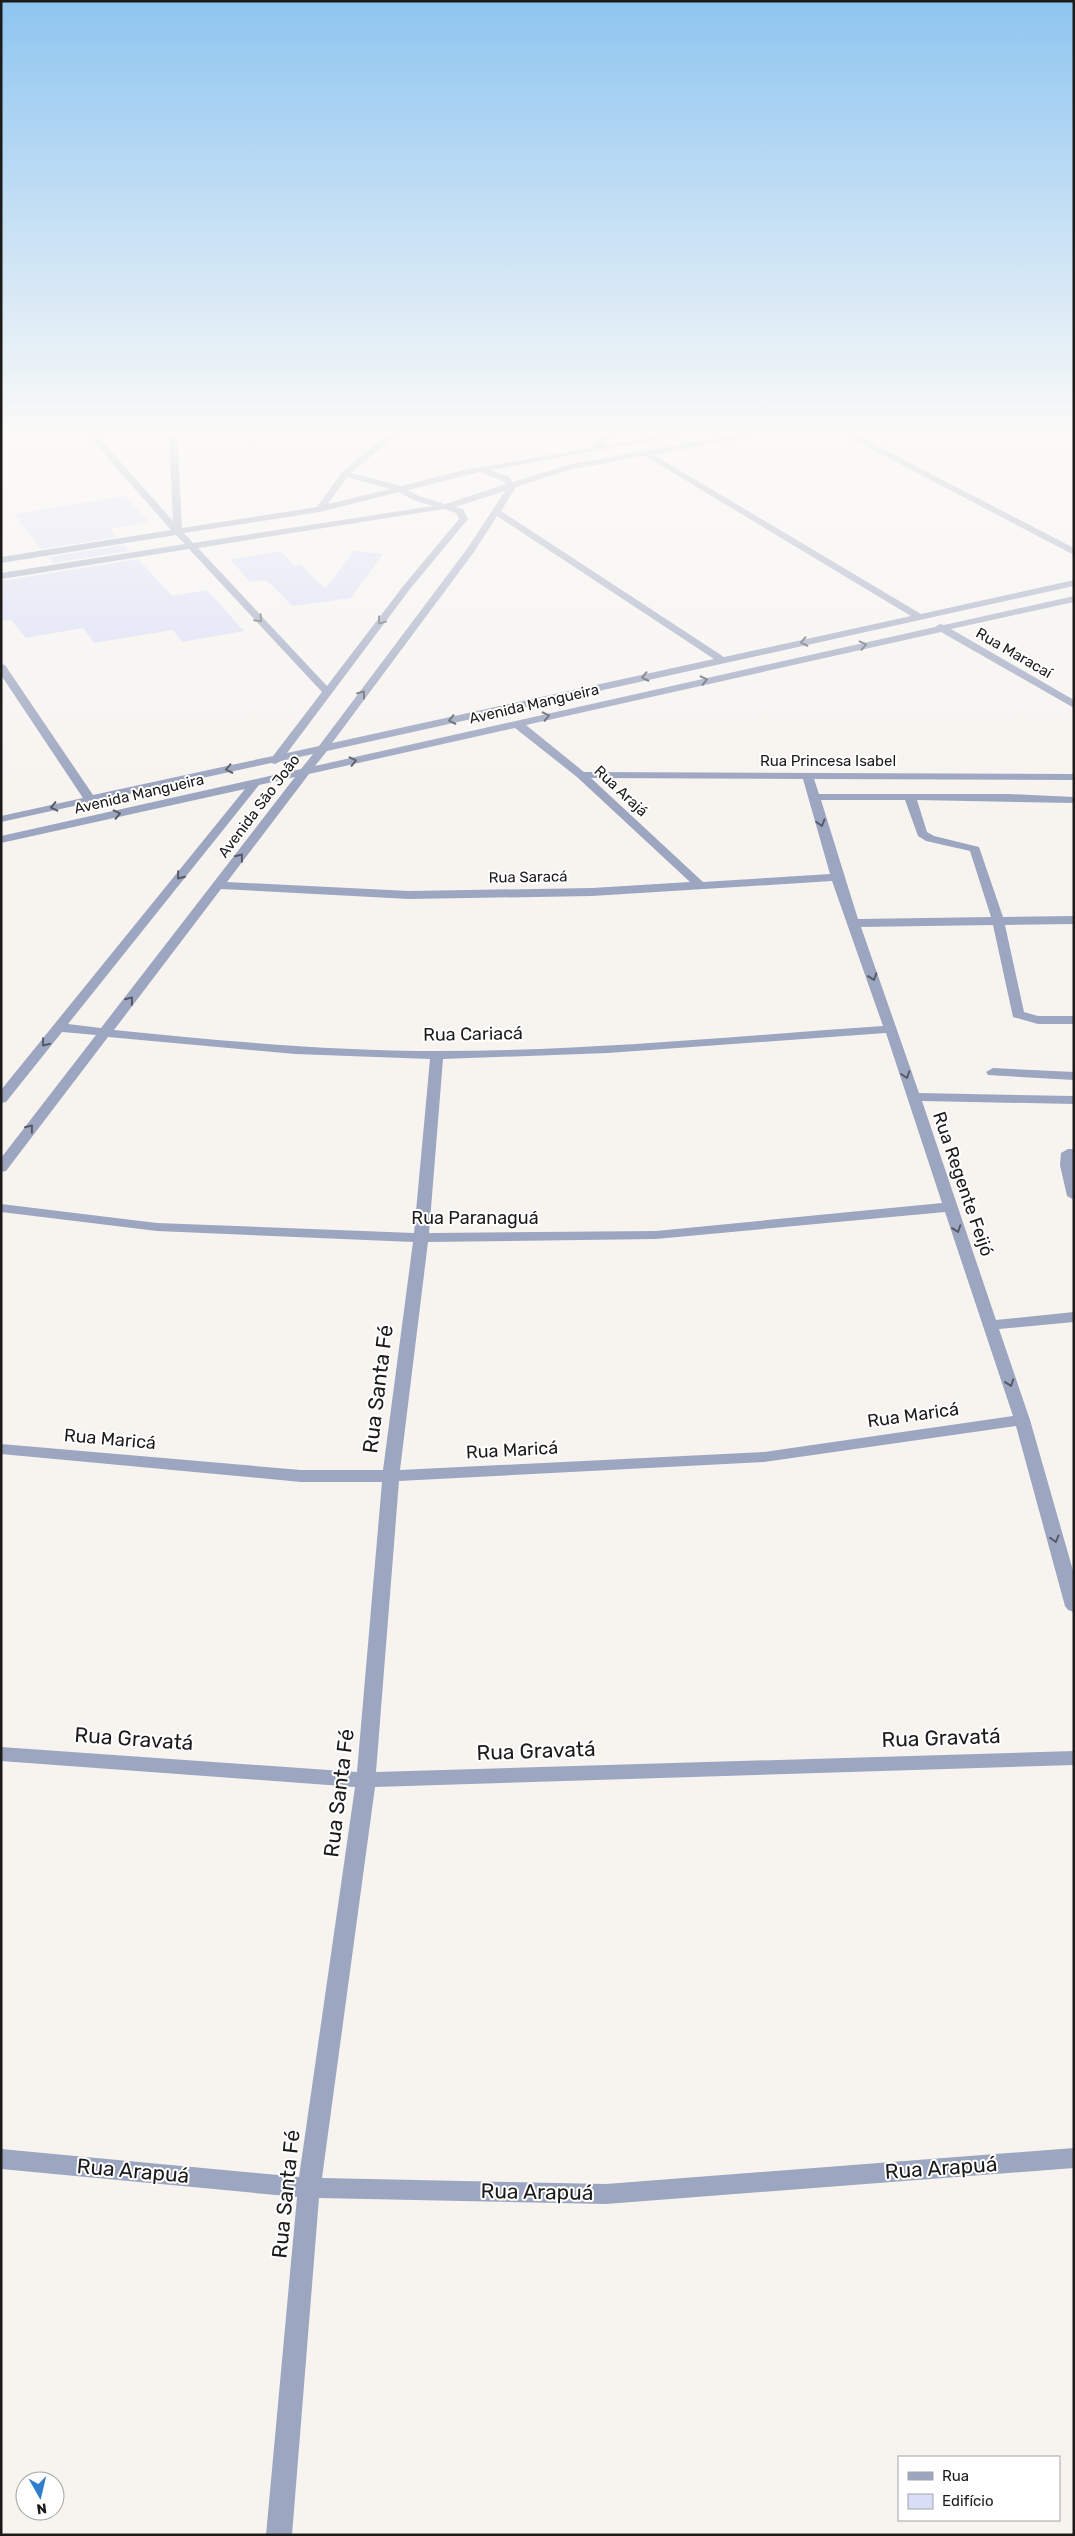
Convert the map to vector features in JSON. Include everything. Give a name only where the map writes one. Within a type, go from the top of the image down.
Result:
[{"type":"street","points":[[1,560],[70,549]]},
{"type":"street","points":[[1,576],[170,549]]},
{"type":"street","points":[[194,549],[327,692]]},
{"type":"street","name":"Avenida São João","points":[[1,1099],[254,783],[277,759],[407,587],[439,549]]},
{"type":"street","name":"Avenida São João","points":[[1,1168],[306,772],[470,549]]},
{"type":"street","points":[[555,549],[722,660]]},
{"type":"street","points":[[807,549],[920,617]]},
{"type":"street","points":[[53,552],[59,567]]},
{"type":"street","name":"Avenida Mangueira","points":[[1,819],[1074,583]]},
{"type":"street","name":"Avenida Mangueira","points":[[1,840],[1074,598]]},
{"type":"street","name":"Rua Maracaí","points":[[940,627],[1074,705]]},
{"type":"street","points":[[1,667],[90,799]]},
{"type":"street","name":"Rua Arajá","points":[[516,723],[581,775],[700,886]]},
{"type":"street","name":"Rua Princesa Isabel","points":[[581,775],[1074,777]]},
{"type":"street","name":"Rua Regente Feijó","points":[[808,776],[837,877],[891,1028],[1022,1420],[1074,1606]]},
{"type":"street","points":[[813,797],[1019,797],[1074,800]]},
{"type":"street","points":[[910,797],[922,834],[930,839],[975,849],[998,921],[1018,1014],[1027,1019],[1035,1020],[1074,1020]]},
{"type":"street","name":"Rua Saracá","points":[[218,885],[409,895],[592,892],[837,877]]},
{"type":"street","points":[[854,923],[1074,920]]},
{"type":"street","name":"Rua Cariacá","points":[[57,1027],[221,1046],[438,1055],[575,1051],[891,1028]]},
{"type":"street","name":"Rua Santa Fé","points":[[279,2535],[309,2188],[366,1780],[391,1476],[421,1238],[438,1055]]},
{"type":"street","points":[[993,1072],[1074,1076]]},
{"type":"street","points":[[913,1097],[1074,1100]]},
{"type":"street","points":[[1074,1152],[1068,1154],[1066,1165],[1074,1196]]},
{"type":"street","name":"Rua Paranaguá","points":[[1,1208],[157,1227],[421,1238],[656,1235],[950,1207]]},
{"type":"street","points":[[990,1325],[1074,1317]]},
{"type":"street","name":"Rua Maricá","points":[[1,1449],[301,1476],[391,1476],[764,1456],[1022,1420]]},
{"type":"street","name":"Rua Gravatá","points":[[1,1754],[366,1780],[1074,1758]]},
{"type":"street","name":"Rua Arapuá","points":[[1,2159],[309,2188],[606,2194],[1074,2158]]},
{"type":"building","points":[[97,549],[129,549],[130,551],[53,563],[48,557]]},
{"type":"building","points":[[281,551],[294,566],[301,565],[325,589],[354,551],[383,554],[351,598],[293,606],[266,580],[250,582],[230,559]]},
{"type":"building","points":[[138,559],[172,596],[207,590],[244,631],[182,642],[173,630],[94,643],[83,628],[26,638],[11,620],[1,621],[1,581]]}]
